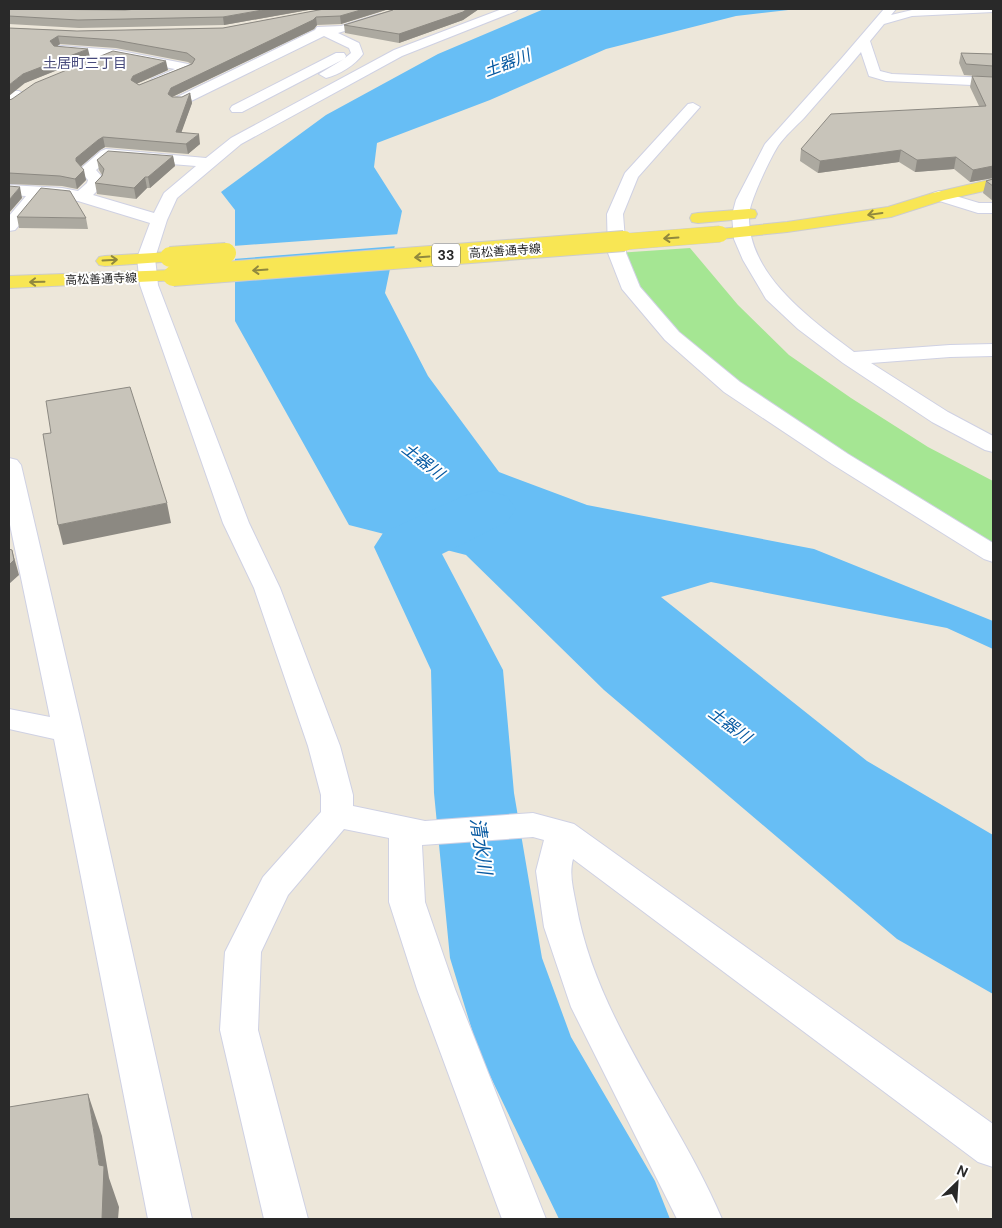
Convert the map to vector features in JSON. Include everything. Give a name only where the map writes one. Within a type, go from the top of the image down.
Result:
[{"type":"main road","name":"高松善通寺線","points":[[678,219],[698,218],[741,223],[891,212],[938,196],[993,184]]},
{"type":"main road","name":"高松善通寺線","points":[[807,208],[882,199],[938,196]]},
{"type":"main road","name":"高松善通寺線","points":[[91,262],[155,264],[173,276],[720,234],[766,212]]},
{"type":"main road","points":[[598,225],[628,223]]},
{"type":"main road","name":"高松善通寺線","points":[[9,282],[240,252]]},
{"type":"street","points":[[286,1219],[239,1030],[243,952],[275,887],[337,815],[337,795],[324,746],[267,588],[236,523],[155,264],[159,220],[170,196],[236,141],[398,53],[512,9]]},
{"type":"street","points":[[890,9],[772,144],[746,196],[741,223],[752,260],[773,295],[805,325],[850,359],[940,417],[993,445]]},
{"type":"street","points":[[881,21],[912,13],[993,9]]},
{"type":"street","points":[[178,102],[319,33],[343,29],[389,14]]},
{"type":"street","points":[[288,112],[294,106],[298,95],[306,86],[348,62],[357,54],[355,48],[338,37],[310,25]]},
{"type":"street","points":[[11,46],[29,36]]},
{"type":"street","points":[[864,40],[870,66],[874,73],[879,76],[993,82]]},
{"type":"street","points":[[11,46],[116,54],[188,68],[141,89]]},
{"type":"street","points":[[90,64],[137,46]]},
{"type":"street","points":[[237,108],[355,48]]},
{"type":"street","points":[[955,66],[962,80]]},
{"type":"street","points":[[9,104],[20,92]]},
{"type":"street","points":[[692,106],[631,176],[615,214],[617,253],[631,289],[672,336],[732,387],[840,459],[993,554]]},
{"type":"street","points":[[81,197],[95,186],[96,179],[87,170],[106,154],[210,163]]},
{"type":"street","points":[[9,190],[39,191],[81,197],[159,220]]},
{"type":"street","points":[[9,226],[39,191]]},
{"type":"street","points":[[938,196],[978,208],[993,208]]},
{"type":"street","points":[[850,359],[950,351],[993,350]]},
{"type":"street","points":[[9,465],[68,731],[170,1219]]},
{"type":"street","points":[[9,718],[68,731]]},
{"type":"street","points":[[337,815],[415,830],[548,829],[993,1148]]},
{"type":"street","points":[[548,829],[562,927],[590,1007],[700,1219]]},
{"type":"street","points":[[415,830],[408,902],[436,988],[524,1219]]},
{"type":"green space","points":[[690,248],[738,305],[789,355],[851,398],[928,447],[993,481],[993,554],[840,459],[672,336],[617,253]]},
{"type":"water","name":"土器川","points":[[544,9],[797,9],[736,16],[606,49],[490,100],[377,143],[374,167],[402,211],[385,293],[428,376],[499,472],[587,505],[814,549],[993,621],[993,649],[947,628],[711,582],[661,597],[867,761],[993,835],[993,994],[897,939],[604,690],[466,555],[349,525],[235,321],[235,210],[221,192],[326,115],[438,54]]},
{"type":"pier","points":[[400,234],[397,246],[233,259],[233,246]]},
{"type":"building","points":[[9,9],[268,9],[223,17],[78,20],[9,16]]},
{"type":"building","points":[[324,9],[364,9],[340,16],[316,17],[171,88],[168,94],[172,97],[182,97],[190,93],[176,132],[199,134],[186,144],[103,137],[76,158],[76,161],[84,170],[75,179],[60,176],[9,173],[9,100],[35,83],[113,51],[166,61],[133,76],[131,80],[139,85],[192,64],[195,59],[187,53],[115,40],[58,36],[50,41],[54,46],[88,49],[23,74],[9,85],[9,28],[77,31],[223,28]]},
{"type":"building","points":[[394,9],[467,9],[399,34],[344,25]]},
{"type":"building","points":[[961,53],[993,54],[993,66],[966,64]]},
{"type":"building","points":[[972,76],[993,77],[993,166],[973,170],[956,157],[917,160],[901,150],[820,161],[801,149],[831,114],[986,106]]},
{"type":"building","points":[[108,151],[173,156],[148,177],[145,177],[134,188],[95,183],[102,176],[104,169],[97,160]]},
{"type":"building","points":[[993,179],[993,186],[986,181]]},
{"type":"building","points":[[9,186],[20,187],[9,200]]},
{"type":"building","points":[[41,188],[70,191],[86,218],[17,217]]},
{"type":"building","points":[[130,387],[167,503],[58,525],[43,434],[51,433],[46,401]]},
{"type":"building","points":[[9,549],[12,550],[14,560],[9,565]]},
{"type":"building","points":[[88,1094],[99,1165],[104,1166],[102,1219],[9,1219],[9,1107]]},
{"type":"waterway","name":"清水川","points":[[485,509],[406,547],[467,670],[474,793],[496,958],[528,1053],[616,1219]]},
{"type":"district","name":"土居町三丁目","points":[[85,63]]}]
